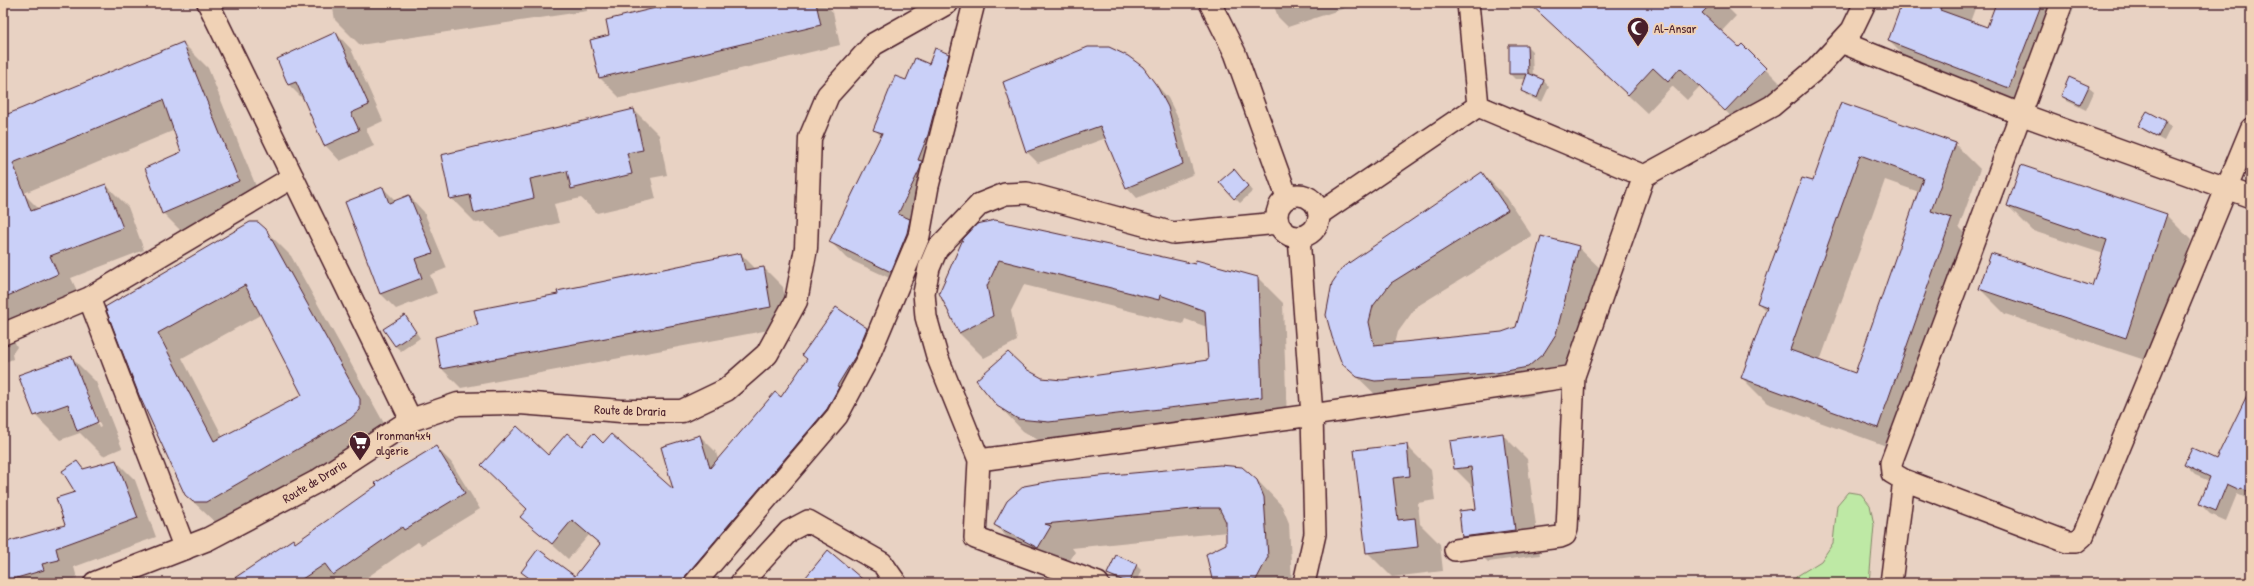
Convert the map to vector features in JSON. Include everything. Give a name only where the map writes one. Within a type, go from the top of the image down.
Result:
[{"type":"main road","name":"Route de Draria","points":[[94,583],[208,539],[316,482],[411,420],[458,404],[520,403],[621,411],[682,411],[726,390],[767,354],[796,301],[806,248],[810,138],[828,95],[874,44],[947,3]]},
{"type":"street","points":[[208,3],[411,420]]},
{"type":"street","points":[[695,583],[837,416],[867,360],[919,236],[928,186],[974,3]]},
{"type":"street","points":[[1210,3],[1235,53],[1287,197]]},
{"type":"street","points":[[1468,3],[1478,106]]},
{"type":"street","points":[[1455,550],[1560,537],[1564,535],[1567,529],[1574,376],[1644,176],[1772,106],[1816,69],[1852,30],[1866,3]]},
{"type":"street","points":[[2062,3],[1891,463],[1892,473],[1904,480],[2067,542],[2076,542],[2083,536],[2251,129]]},
{"type":"street","points":[[1841,42],[2020,114],[2251,197]]},
{"type":"street","points":[[1319,214],[1478,106]]},
{"type":"street","points":[[1478,106],[1644,176]]},
{"type":"street","points":[[3,334],[89,298],[293,177]]},
{"type":"street","points":[[1091,582],[975,538],[979,460],[937,356],[926,317],[924,293],[929,268],[937,249],[980,204],[1005,194],[1027,193],[1173,233],[1278,223]]},
{"type":"street","points":[[1300,194],[1307,197],[1318,207],[1319,214],[1316,227],[1305,236],[1299,237],[1286,234],[1278,223],[1278,209],[1287,197],[1300,194]]},
{"type":"street","points":[[1299,237],[1312,415],[1315,534],[1304,583]]},
{"type":"street","points":[[89,298],[185,549]]},
{"type":"street","points":[[979,460],[1312,415],[1574,376]]},
{"type":"street","points":[[1891,583],[1904,480]]},
{"type":"street","points":[[741,583],[789,531],[808,520],[882,564],[896,583]]},
{"type":"green space","points":[[1848,492],[1861,494],[1870,505],[1874,525],[1869,583],[1792,583],[1797,576],[1821,561],[1833,543],[1837,505]]},
{"type":"building","points":[[676,3],[816,3],[821,25],[599,78],[590,40],[609,35],[606,20]]},
{"type":"building","name":"Al-Ansar","points":[[1529,3],[1712,3],[1702,13],[1739,47],[1742,44],[1766,68],[1725,111],[1680,68],[1668,82],[1653,68],[1628,95]]},
{"type":"building","points":[[1902,3],[1943,3],[1940,10],[1987,27],[1996,3],[2042,3],[2009,88],[1888,41]]},
{"type":"building","points":[[336,32],[369,105],[351,113],[359,130],[324,146],[296,82],[288,85],[277,59]]},
{"type":"building","points":[[183,42],[239,181],[162,214],[145,168],[181,152],[163,100],[13,163],[31,211],[106,184],[123,228],[50,256],[58,274],[3,298],[3,116]]},
{"type":"building","points":[[1509,45],[1527,45],[1528,73],[1544,80],[1537,98],[1521,91],[1527,74],[1509,74]]},
{"type":"building","points":[[1088,47],[1109,47],[1128,56],[1143,67],[1157,86],[1168,107],[1183,164],[1126,188],[1100,126],[1026,152],[1003,82]]},
{"type":"building","points":[[935,48],[949,54],[928,135],[918,160],[922,161],[920,169],[898,214],[910,219],[907,233],[891,272],[829,242],[882,133],[873,130],[895,76],[906,80],[915,58],[929,64]]},
{"type":"building","points":[[2069,77],[2089,86],[2080,105],[2061,96]]},
{"type":"building","points":[[1841,102],[1956,143],[1931,211],[1952,218],[1878,428],[1741,378],[1767,307],[1757,303],[1802,178],[1813,181]],"holes":[[[1860,155],[1923,178],[1855,373],[1790,350]]]},
{"type":"building","points":[[634,109],[643,150],[627,153],[632,174],[571,189],[567,171],[530,179],[534,198],[474,213],[470,195],[450,199],[441,155]]},
{"type":"building","points":[[2147,111],[2166,121],[2158,137],[2138,126]]},
{"type":"building","points":[[2021,165],[2167,214],[2126,338],[1979,289],[1991,253],[2092,286],[2107,240],[2007,206]]},
{"type":"building","points":[[1234,169],[1248,186],[1234,199],[1219,182]]},
{"type":"building","points":[[1482,172],[1508,210],[1391,283],[1373,306],[1369,322],[1374,345],[1502,332],[1516,327],[1541,236],[1579,246],[1556,334],[1544,353],[1528,367],[1496,373],[1432,378],[1375,381],[1357,377],[1342,364],[1326,315],[1332,283],[1343,267]]},
{"type":"building","points":[[383,187],[389,203],[409,195],[433,253],[415,259],[422,278],[380,294],[345,202]]},
{"type":"building","points":[[995,220],[1195,264],[1196,260],[1258,277],[1262,397],[1049,422],[1018,419],[997,406],[976,380],[1008,352],[1026,369],[1042,378],[1062,380],[1208,360],[1205,311],[1160,295],[1159,300],[999,260],[987,286],[993,316],[959,333],[939,293],[963,239],[977,224]]},
{"type":"building","points":[[250,222],[258,222],[266,229],[360,399],[360,410],[350,419],[206,502],[193,502],[185,495],[139,395],[105,307]],"holes":[[[245,285],[302,395],[214,441],[158,333]]]},
{"type":"building","points":[[741,253],[745,270],[764,267],[771,307],[441,369],[435,337],[478,325],[474,310],[558,294],[557,291]]},
{"type":"building","points":[[836,307],[867,328],[856,355],[837,386],[839,387],[827,409],[686,575],[683,583],[536,583],[521,572],[538,549],[575,576],[600,544],[572,520],[552,544],[520,517],[527,509],[481,465],[517,426],[548,455],[567,433],[582,446],[593,433],[603,443],[611,434],[673,489],[661,447],[700,435],[710,468],[775,392],[781,397],[807,359],[802,355]]},
{"type":"building","points":[[405,315],[416,332],[395,346],[383,329]]},
{"type":"building","points":[[72,356],[98,422],[77,431],[68,404],[34,416],[18,375]]},
{"type":"building","points":[[2251,387],[2251,494],[2241,488],[2240,490],[2227,484],[2216,511],[2199,504],[2210,477],[2184,465],[2192,448],[2216,459]]},
{"type":"building","points":[[1503,433],[1515,530],[1462,537],[1459,511],[1476,509],[1471,467],[1454,469],[1450,441]]},
{"type":"building","points":[[1407,444],[1410,476],[1393,478],[1398,520],[1415,518],[1418,547],[1366,553],[1354,450]]},
{"type":"building","points":[[436,446],[465,493],[404,530],[402,527],[333,575],[325,564],[296,583],[227,583],[293,539],[295,543],[377,485],[375,483]]},
{"type":"building","points":[[116,460],[138,518],[56,548],[59,560],[42,564],[44,570],[3,582],[3,543],[65,525],[56,498],[75,492],[62,471],[77,461],[83,469]]},
{"type":"building","points":[[1220,465],[1242,467],[1257,480],[1264,497],[1268,557],[1256,580],[1236,583],[1213,583],[1206,554],[1226,544],[1226,522],[1219,508],[1202,508],[1045,524],[1051,526],[1038,548],[994,525],[1007,501],[1024,486],[1057,480]]},
{"type":"building","points":[[828,550],[867,583],[801,583]]},
{"type":"building","points":[[1116,555],[1137,564],[1129,583],[1107,574]]},
{"type":"place","name":"Al-Ansar","points":[[1638,48]]},
{"type":"place","name":"Ironman4x4 algerie","points":[[360,462]]}]
